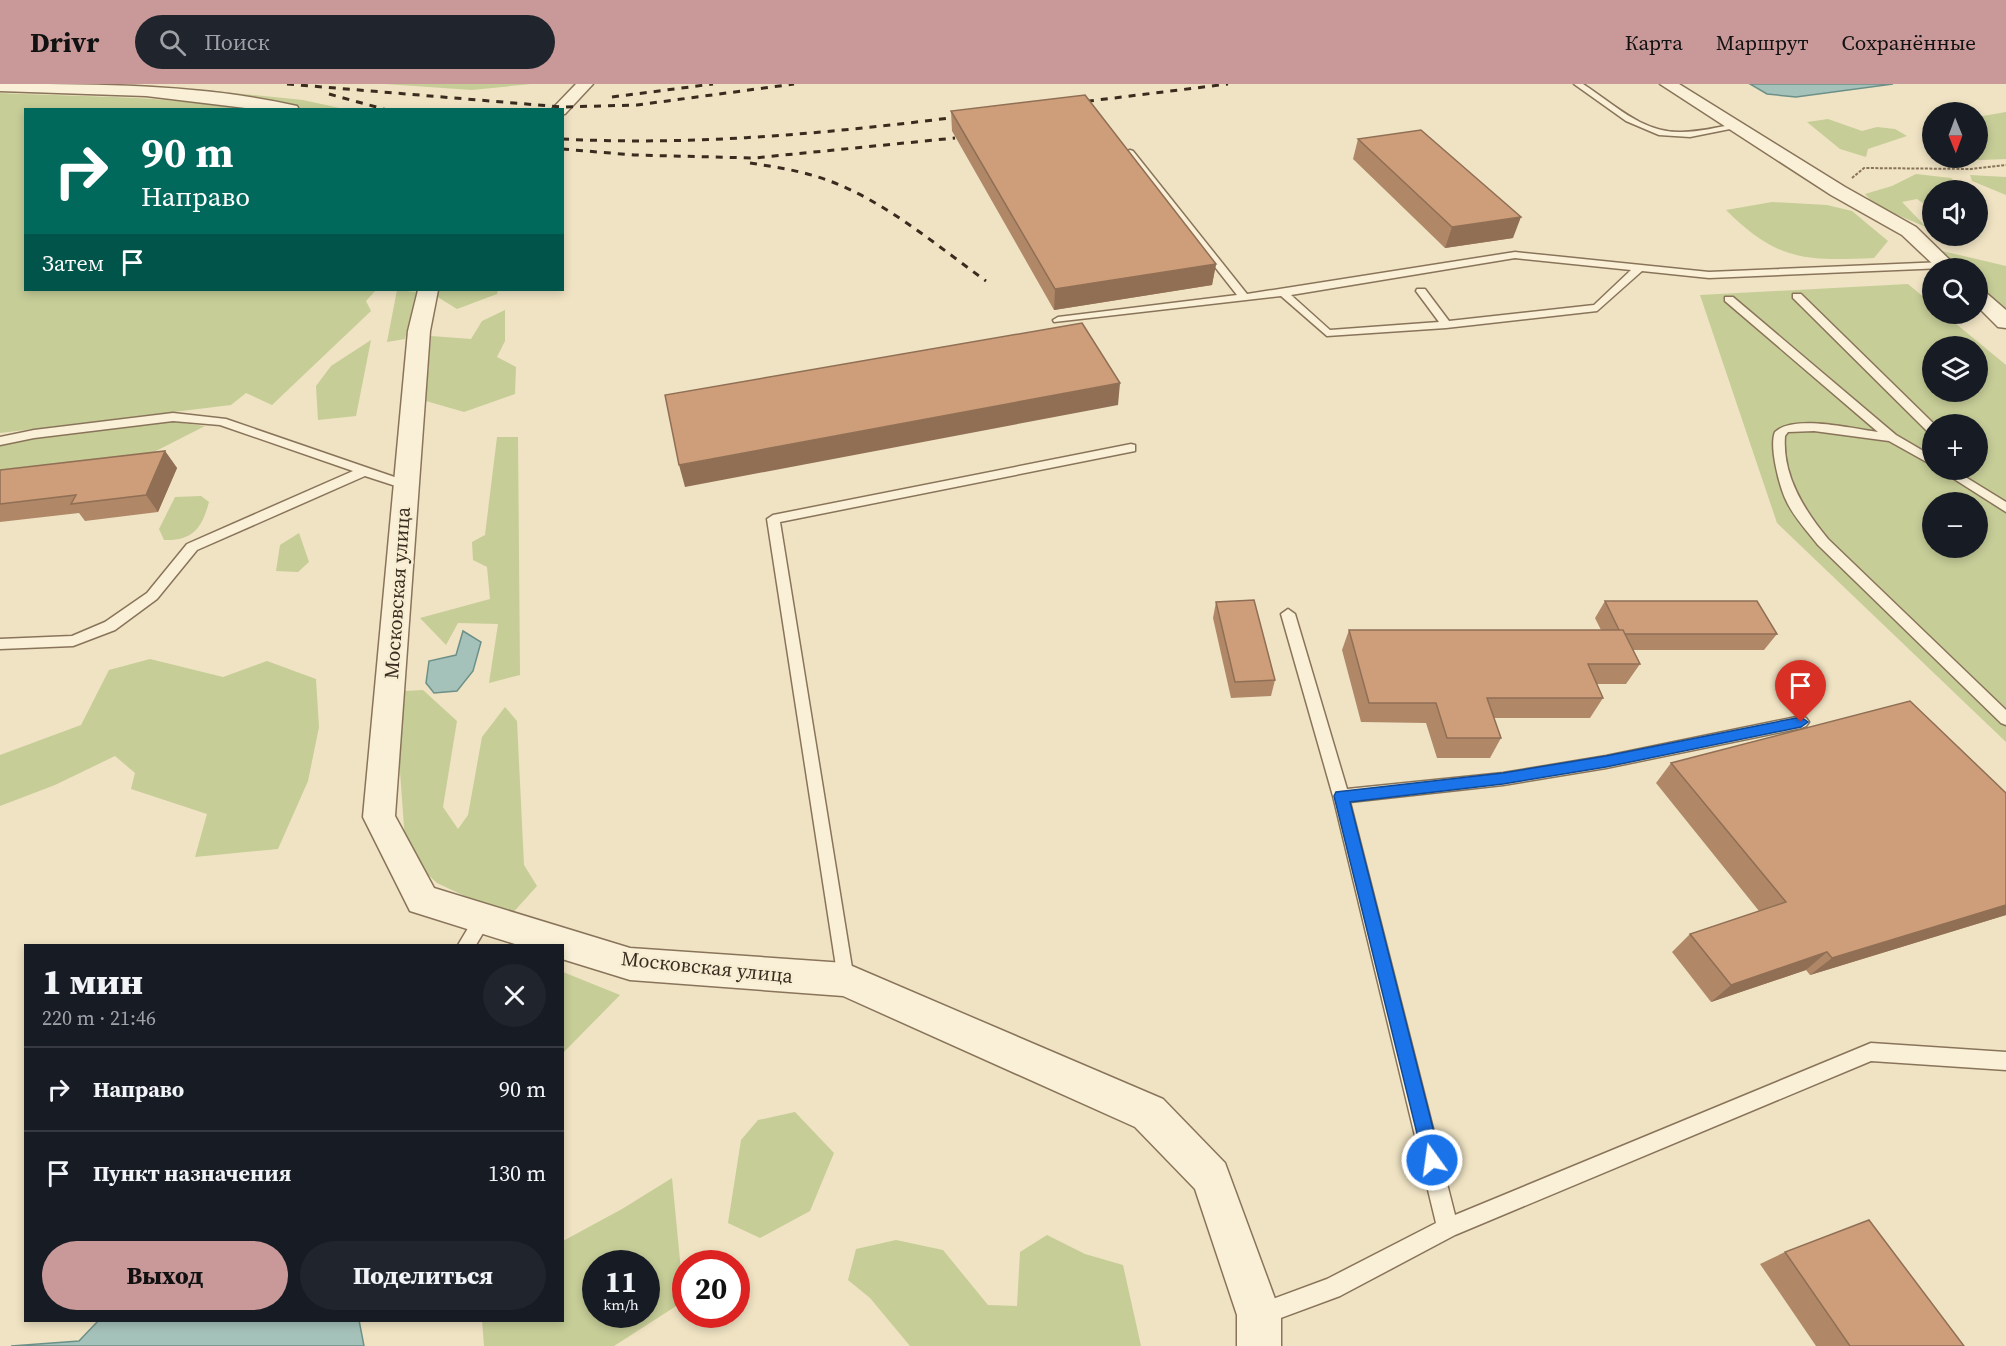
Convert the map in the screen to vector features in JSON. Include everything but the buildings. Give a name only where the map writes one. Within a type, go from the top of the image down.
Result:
[{"type":"street","points":[[561,108],[585,84]]},
{"type":"street","points":[[1668,84],[1838,191],[1909,231],[1937,258]]},
{"type":"street","points":[[0,86],[104,88],[217,95],[281,108]]},
{"type":"street","name":"Московская улица","points":[[428,291],[419,331],[379,817],[422,900],[475,932],[533,944]]},
{"type":"street","points":[[1988,305],[2006,322]]},
{"type":"street","name":"Московская улица","points":[[564,950],[630,964],[845,980],[1149,1113],[1211,1177],[1259,1330]]},
{"type":"lane","points":[[1578,84],[1646,129],[1664,134],[1694,133],[1736,127]]},
{"type":"lane","points":[[1130,153],[1245,298]]},
{"type":"lane","points":[[1058,320],[1283,293],[1515,255],[1709,275],[1922,268]]},
{"type":"lane","points":[[1283,293],[1327,333],[1446,325],[1598,308],[1640,267]]},
{"type":"lane","points":[[1421,291],[1446,325]]},
{"type":"lane","points":[[1797,296],[1922,419]]},
{"type":"lane","points":[[1729,299],[1892,438],[1922,455]]},
{"type":"lane","points":[[0,441],[34,434],[173,417],[222,422],[405,485]]},
{"type":"lane","points":[[1892,438],[1814,427],[1785,429],[1779,435],[1778,447],[1791,498],[1823,542],[2006,719]]},
{"type":"lane","points":[[845,980],[773,519],[1131,448]]},
{"type":"lane","points":[[0,644],[73,641],[110,626],[152,596],[192,547],[365,471]]},
{"type":"lane","points":[[1969,480],[2006,508]]},
{"type":"lane","points":[[1288,614],[1341,796],[1449,1228]]},
{"type":"lane","points":[[1341,796],[1503,779],[1606,762],[1801,722]]},
{"type":"lane","points":[[1259,1330],[1332,1288],[1449,1228],[1871,1052],[2006,1061]]},
{"type":"path","points":[[1838,191],[1864,168],[1971,169],[2006,165]]},
{"type":"green space","points":[[385,84],[531,84],[472,90]]},
{"type":"green space","points":[[195,89],[303,100],[339,108],[300,108],[193,92]]},
{"type":"green space","points":[[0,93],[150,99],[234,108],[24,108],[24,291],[375,291],[366,301],[371,311],[272,405],[246,393],[231,405],[0,433]]},
{"type":"green space","points":[[2006,112],[2006,159],[1988,160],[1988,115]]},
{"type":"green space","points":[[1828,119],[1862,131],[1877,127],[1895,129],[1907,136],[1868,149],[1866,157],[1840,149],[1807,122]]},
{"type":"green space","points":[[1916,174],[1953,180],[1922,180],[1922,203],[1917,199],[1902,202],[1922,225],[1876,206],[1865,194],[1892,186]]},
{"type":"green space","points":[[1970,175],[2006,177],[2006,195],[1988,188],[1988,180],[1972,180]]},
{"type":"green space","points":[[1772,202],[1827,205],[1852,211],[1888,241],[1874,258],[1810,258],[1777,248],[1761,239],[1726,210]]},
{"type":"green space","points":[[1938,250],[1972,258],[1947,258]]},
{"type":"green space","points":[[1988,262],[2006,266],[2006,308],[1988,292]]},
{"type":"green space","points":[[1908,284],[1922,296],[1922,324],[1956,324],[1971,336],[1922,336],[1922,402],[1988,402],[1988,350],[2006,365],[2006,742],[1777,523],[1700,295]]},
{"type":"green space","points":[[397,291],[416,292],[405,339],[387,342]]},
{"type":"green space","points":[[438,291],[498,291],[497,294],[457,309],[436,296]]},
{"type":"green space","points":[[505,310],[505,341],[497,357],[516,367],[515,394],[464,412],[426,401],[431,336],[471,339],[482,321]]},
{"type":"green space","points":[[371,340],[356,416],[318,420],[316,386],[331,366]]},
{"type":"green space","points":[[165,421],[205,426],[150,454],[0,473],[0,445],[41,435]]},
{"type":"green space","points":[[497,437],[518,437],[520,675],[489,683],[498,624],[458,623],[446,645],[420,618],[490,599],[487,567],[473,560],[472,542],[485,535]]},
{"type":"green space","points":[[201,496],[209,502],[203,519],[195,531],[182,538],[164,540],[159,529],[175,497]]},
{"type":"green space","points":[[299,533],[309,562],[298,572],[276,571],[280,545]]},
{"type":"green space","points":[[150,659],[223,677],[267,661],[316,679],[319,727],[308,781],[278,849],[195,857],[207,814],[131,789],[135,773],[115,756],[55,785],[0,806],[0,755],[81,725],[109,670]]},
{"type":"green space","points":[[423,690],[457,721],[443,807],[458,829],[468,815],[482,737],[505,707],[517,721],[524,865],[537,886],[509,917],[437,883],[406,854],[399,758],[405,691]]},
{"type":"green space","points":[[564,973],[620,995],[564,1052]]},
{"type":"green space","points":[[795,1112],[834,1153],[810,1211],[760,1238],[728,1223],[741,1140],[758,1120]]},
{"type":"green space","points":[[672,1178],[679,1250],[672,1250],[672,1309],[660,1316],[660,1250],[582,1250],[582,1328],[642,1328],[614,1346],[484,1346],[482,1322],[564,1322],[564,1240],[622,1209]]},
{"type":"green space","points":[[1047,1235],[1085,1254],[1123,1265],[1141,1346],[910,1346],[870,1298],[848,1280],[856,1249],[896,1240],[943,1250],[988,1305],[1017,1306],[1020,1252]]},
{"type":"water","points":[[1750,84],[1893,84],[1796,97],[1767,94]]},
{"type":"water","points":[[463,631],[481,642],[473,671],[457,691],[434,693],[426,683],[429,661],[456,655]]},
{"type":"water","points":[[97,1322],[359,1322],[364,1346],[11,1346],[79,1341]]},
{"type":"railway","points":[[287,84],[562,107],[637,105],[794,84]]},
{"type":"railway","points":[[612,97],[713,84]]},
{"type":"railway","points":[[1073,103],[1228,84]]},
{"type":"railway","points":[[329,94],[380,108]]},
{"type":"railway","points":[[564,139],[664,141],[714,139],[815,133],[966,116]]},
{"type":"railway","points":[[564,149],[634,155],[754,158],[955,138]]},
{"type":"railway","points":[[750,163],[808,174],[848,189],[910,225],[986,281]]},
{"type":"route","points":[[1432,1160],[1341,796],[1503,779],[1606,762],[1801,722]]}]
